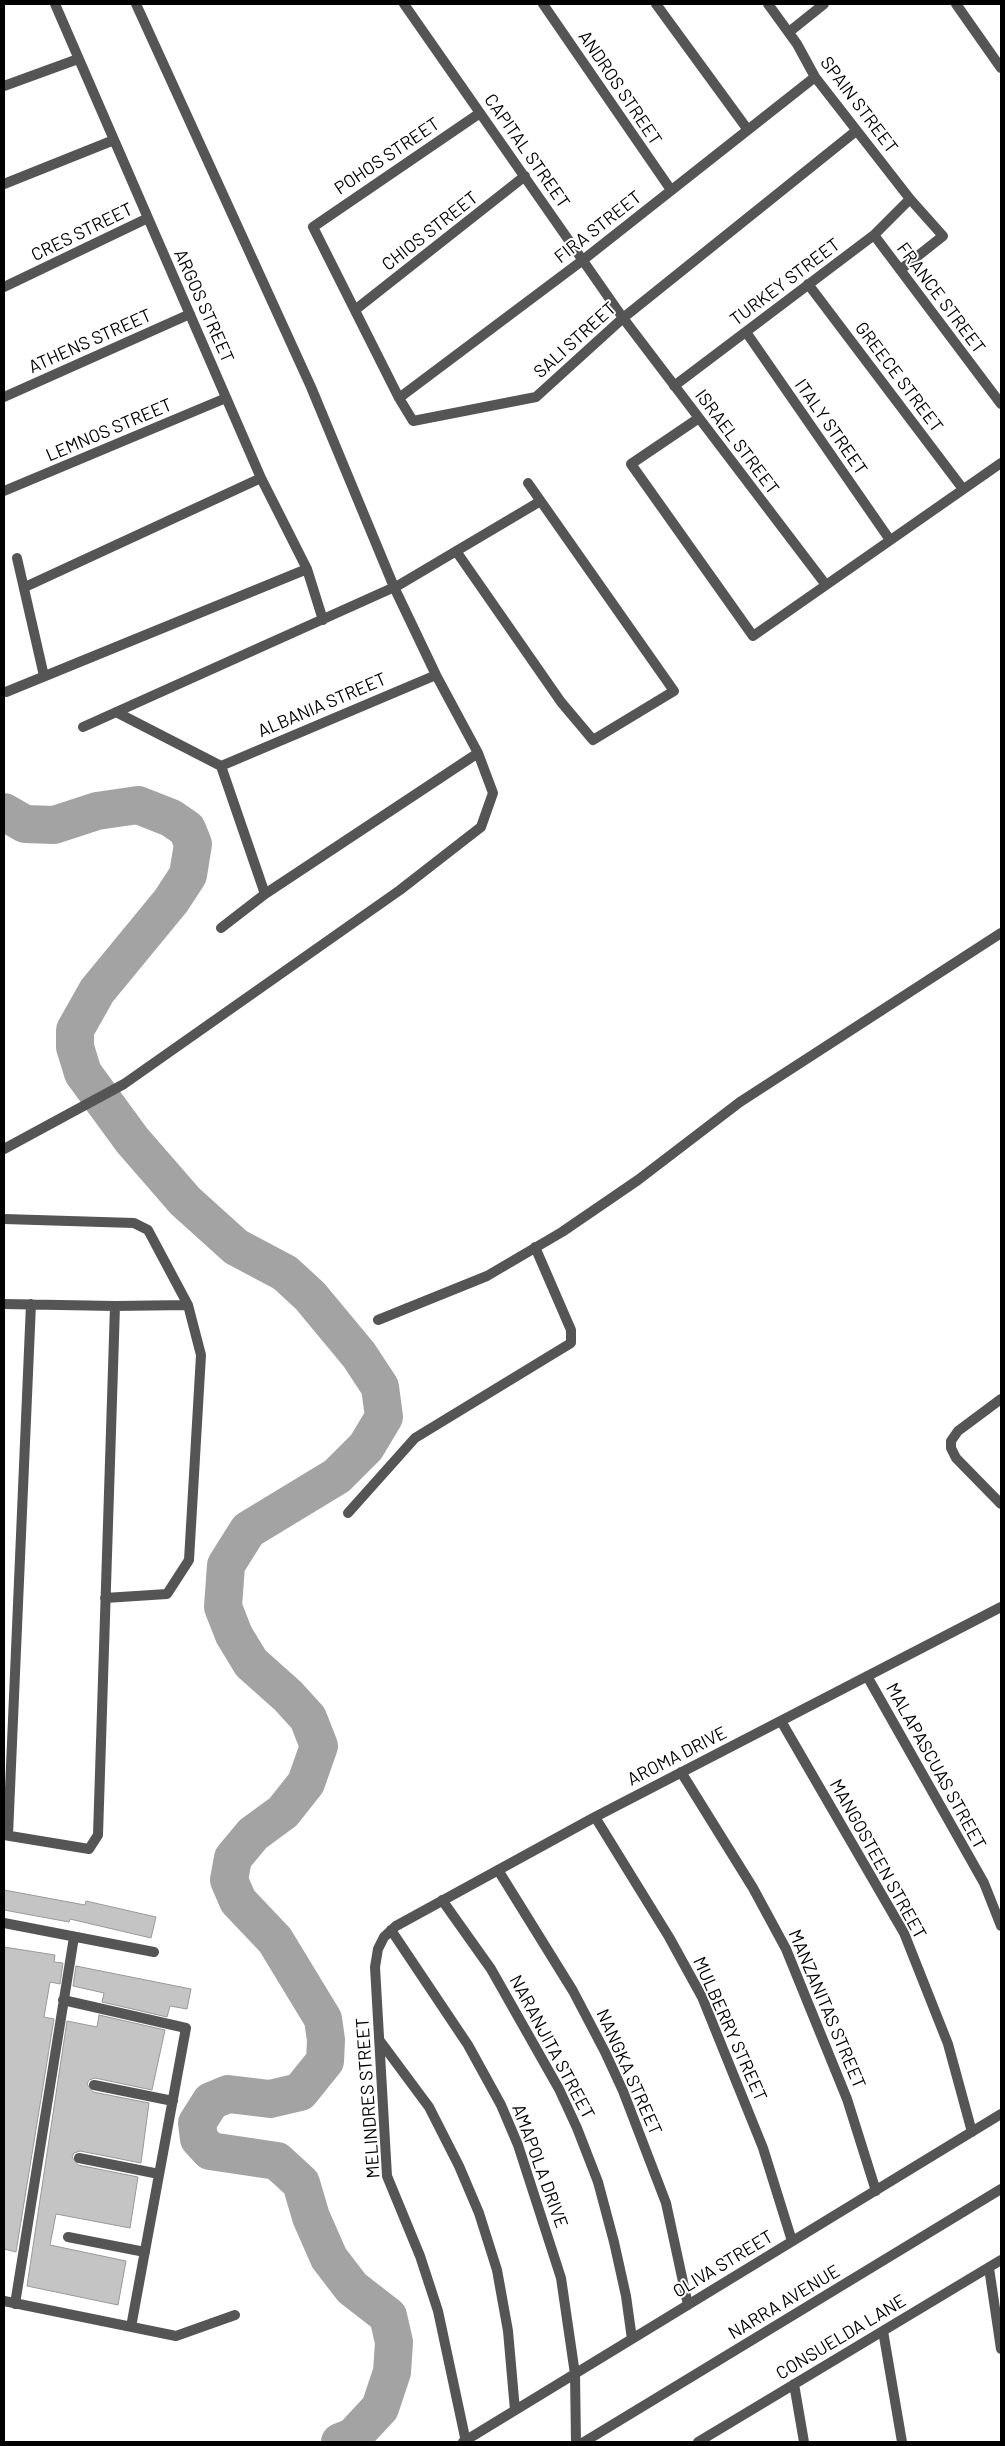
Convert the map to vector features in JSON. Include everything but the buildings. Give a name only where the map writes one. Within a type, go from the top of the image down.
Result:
[{"type":"street","name":"ARGOS STREET","points":[[55,4],[261,478],[307,569],[322,620]]},
{"type":"street","points":[[4,1149],[124,1084],[400,890],[481,827],[493,792],[478,753],[436,675],[394,587],[311,387],[136,4]]},
{"type":"street","name":"CAPITAL STREET","points":[[404,4],[623,318]]},
{"type":"street","name":"ANDROS STREET","points":[[543,4],[671,190]]},
{"type":"street","points":[[656,4],[748,130]]},
{"type":"street","name":"SPAIN STREET","points":[[768,4],[789,32],[815,77],[910,199],[943,236],[900,270]]},
{"type":"street","points":[[789,32],[824,4]]},
{"type":"street","points":[[956,4],[1001,68]]},
{"type":"street","points":[[4,86],[78,59]]},
{"type":"street","name":"FIRA STREET","points":[[400,398],[583,260],[815,77]]},
{"type":"street","name":"POHOS STREET","points":[[313,227],[480,113]]},
{"type":"street","name":"SALI STREET","points":[[313,227],[413,421],[536,397],[623,318],[856,131]]},
{"type":"street","points":[[4,184],[114,140]]},
{"type":"street","name":"CHIOS STREET","points":[[355,310],[525,176]]},
{"type":"street","name":"TURKEY STREET","points":[[674,386],[874,235],[910,199]]},
{"type":"street","name":"CRES STREET","points":[[4,287],[148,218]]},
{"type":"street","name":"FRANCE STREET","points":[[874,235],[1001,404]]},
{"type":"street","name":"GREECE STREET","points":[[808,284],[963,489]]},
{"type":"street","name":"ATHENS STREET","points":[[4,397],[190,314]]},
{"type":"street","name":"ISRAEL STREET","points":[[623,318],[826,585]]},
{"type":"street","name":"ITALY STREET","points":[[746,332],[890,540]]},
{"type":"street","name":"LEMNOS STREET","points":[[4,491],[226,398]]},
{"type":"street","points":[[699,418],[631,464],[753,636],[1001,463]]},
{"type":"street","points":[[25,587],[261,478]]},
{"type":"street","points":[[456,551],[561,702],[593,740],[674,691],[528,483]]},
{"type":"street","points":[[83,727],[394,587],[540,502]]},
{"type":"street","points":[[17,558],[44,676]]},
{"type":"street","points":[[6,692],[307,569]]},
{"type":"street","name":"ALBANIA STREET","points":[[220,766],[436,675]]},
{"type":"street","points":[[116,712],[220,766],[265,894]]},
{"type":"street","points":[[221,928],[265,894],[478,753]]},
{"type":"street","points":[[378,1320],[487,1276],[535,1247],[638,1180],[740,1102],[1001,933]]},
{"type":"street","points":[[4,1219],[134,1223],[148,1230],[188,1305],[202,1354],[189,1560],[167,1594],[106,1598]]},
{"type":"street","points":[[348,1513],[415,1438],[571,1343],[571,1330],[535,1247]]},
{"type":"street","points":[[4,1304],[188,1305]]},
{"type":"street","points":[[31,1304],[6,1835],[89,1849],[98,1835],[115,1306]]},
{"type":"street","points":[[1001,1399],[954,1435],[951,1448],[956,1458],[1001,1504]]},
{"type":"street","name":"AROMA DRIVE","points":[[378,1949],[384,1937],[391,1930],[442,1900],[595,1817],[1001,1606]]},
{"type":"street","name":"MALAPASCUAS STREET","points":[[867,1676],[984,1883],[1001,1926]]},
{"type":"street","name":"MANGOSTEEN STREET","points":[[781,1721],[904,1933],[948,2044],[972,2132]]},
{"type":"street","name":"MANZANITAS STREET","points":[[682,1772],[753,1888],[786,1948],[808,1997],[847,2099],[876,2190]]},
{"type":"street","name":"MULBERRY STREET","points":[[595,1817],[669,1937],[706,2005],[763,2148],[792,2241]]},
{"type":"street","name":"NANGKA STREET","points":[[498,1870],[573,1992],[605,2052],[623,2092],[666,2203],[688,2305]]},
{"type":"street","name":"NARANJITA STREET","points":[[442,1900],[496,1977],[559,2089],[577,2128],[598,2182],[614,2242],[626,2296],[632,2339]]},
{"type":"street","points":[[4,1923],[154,1952]]},
{"type":"street","name":"AMAPOLA DRIVE","points":[[391,1930],[468,2045],[501,2105],[518,2145],[561,2278],[575,2374],[576,2442]]},
{"type":"street","points":[[15,2304],[74,1937]]},
{"type":"street","name":"MELINDRES STREET","points":[[378,1949],[375,1967],[387,2176],[420,2256],[438,2311],[465,2442]]},
{"type":"street","points":[[63,2000],[186,2028],[131,2327]]},
{"type":"street","points":[[380,2041],[429,2108],[459,2166],[480,2213],[496,2270],[508,2331],[515,2410]]},
{"type":"street","points":[[94,2084],[173,2101]]},
{"type":"street","name":"OLIVA STREET","points":[[465,2442],[1001,2114]]},
{"type":"street","points":[[79,2158],[159,2174]]},
{"type":"street","name":"NARRA AVENUE","points":[[584,2442],[1001,2189]]},
{"type":"street","points":[[68,2237],[145,2252]]},
{"type":"street","name":"CONSUELDA LANE","points":[[698,2442],[1001,2260]]},
{"type":"street","points":[[989,2268],[1001,2349]]},
{"type":"street","points":[[4,2301],[176,2336],[235,2315]]},
{"type":"street","points":[[884,2331],[902,2442]]},
{"type":"street","points":[[794,2384],[804,2442]]},
{"type":"waterway","points":[[4,812],[25,824],[54,825],[97,811],[138,805],[171,818],[187,829],[193,844],[188,875],[171,901],[97,991],[75,1030],[75,1047],[83,1073],[132,1140],[185,1201],[236,1247],[285,1273],[310,1296],[359,1355],[380,1387],[384,1417],[366,1447],[337,1476],[248,1530],[226,1565],[223,1607],[234,1635],[251,1663],[288,1696],[308,1718],[319,1746],[306,1783],[283,1812],[253,1834],[233,1858],[229,1880],[238,1901],[275,1940],[323,2019],[326,2040],[325,2061],[300,2092],[270,2099],[228,2094],[211,2101],[197,2123],[199,2139],[210,2151],[277,2161],[301,2183],[311,2217],[329,2258],[352,2288],[388,2316],[394,2342],[392,2372],[380,2408],[353,2437],[340,2442]]}]
